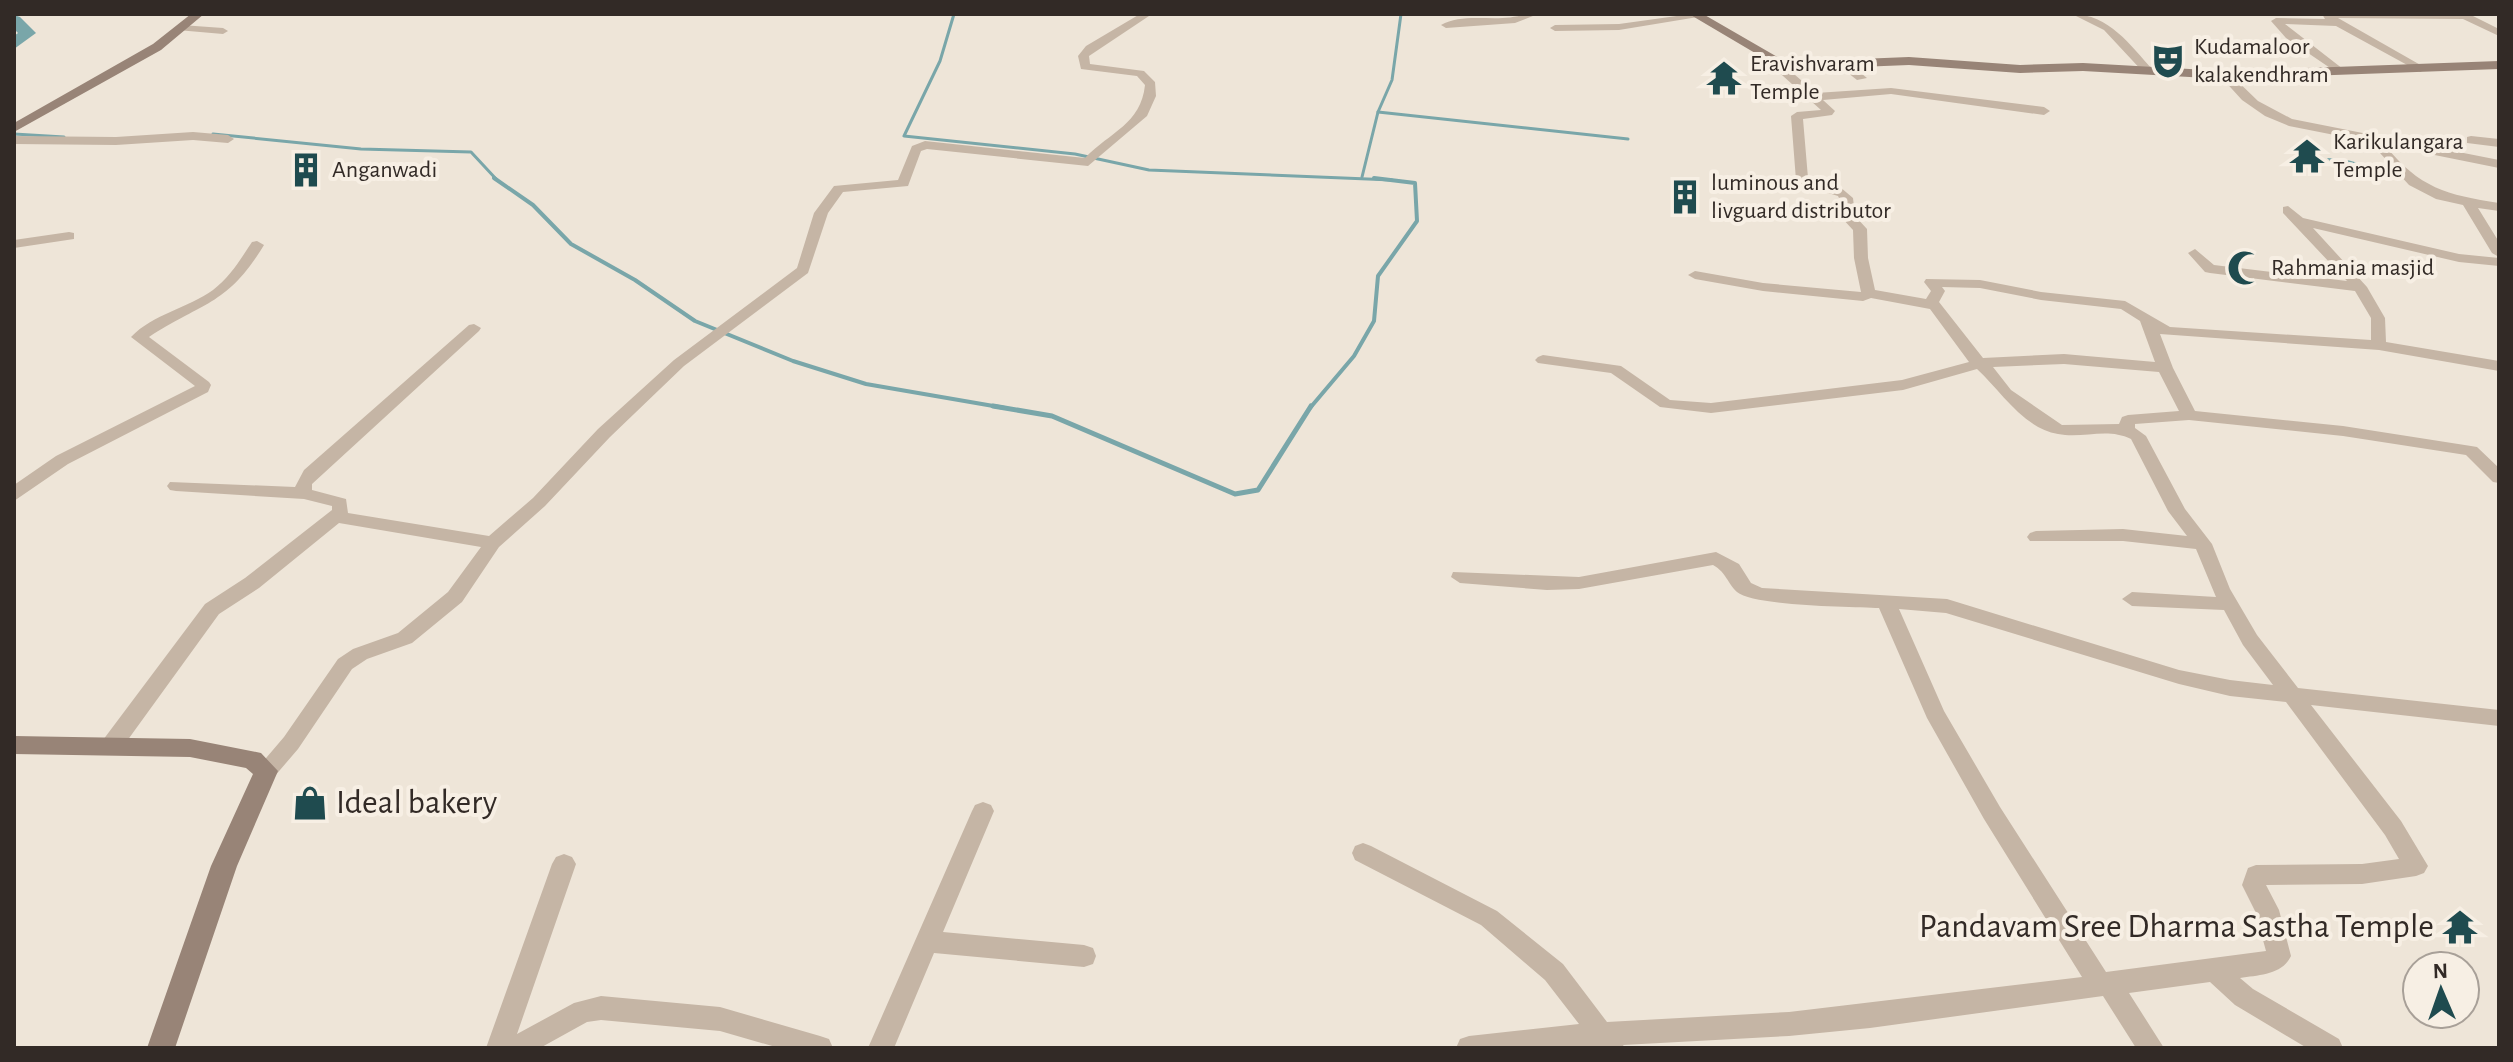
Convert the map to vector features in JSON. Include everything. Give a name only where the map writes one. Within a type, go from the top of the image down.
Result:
[{"type":"main road","points":[[16,126],[157,47],[198,14]]},
{"type":"main road","points":[[1697,15],[1776,64],[1909,61],[2010,69],[2083,67],[2225,75],[2499,65]]},
{"type":"main road","points":[[14,745],[190,748],[253,760],[266,771],[224,866],[161,1048]]},
{"type":"street","points":[[266,771],[291,743],[345,664],[360,654],[405,638],[455,597],[493,543],[539,502],[604,433],[679,363],[806,267],[821,213],[839,189],[903,183],[916,149],[921,146],[1092,159],[1104,144],[1136,125],[1150,101],[1151,84],[1140,73],[1085,67],[1083,56],[1090,48],[1147,14]]},
{"type":"street","points":[[1446,25],[1460,20],[1521,20],[1533,14]]},
{"type":"street","points":[[2077,14],[2108,28],[2149,72]]},
{"type":"street","points":[[2323,14],[2462,15],[2499,33]]},
{"type":"street","points":[[2323,14],[2420,69]]},
{"type":"street","points":[[1555,28],[1608,28],[1697,15]]},
{"type":"street","points":[[2338,23],[2276,21],[2290,36],[2339,71]]},
{"type":"street","points":[[181,28],[223,31]]},
{"type":"street","points":[[1842,63],[1861,78]]},
{"type":"street","points":[[1776,64],[1829,111],[1797,116],[1802,180],[1807,184]]},
{"type":"street","points":[[2225,75],[2249,102],[2268,114],[2308,127],[2499,164]]},
{"type":"street","points":[[1814,97],[1891,91],[2044,111]]},
{"type":"street","points":[[14,140],[116,141],[193,136],[228,139]]},
{"type":"street","points":[[2374,139],[2400,174],[2432,194],[2499,207]]},
{"type":"street","points":[[2471,140],[2499,143]]},
{"type":"street","points":[[1757,185],[1807,184],[1831,187],[1846,196],[1851,205],[1848,217],[1860,229],[1861,258],[1868,293]]},
{"type":"street","points":[[2468,202],[2499,253]]},
{"type":"street","points":[[2379,345],[2378,318],[2360,287],[2293,216],[2459,258],[2499,262]]},
{"type":"street","points":[[14,244],[69,236]]},
{"type":"street","points":[[14,495],[30,480],[62,460],[202,389],[203,385],[139,337],[225,289],[238,277],[257,245]]},
{"type":"street","points":[[2195,253],[2210,269],[2360,287]]},
{"type":"street","points":[[1469,1048],[1606,1041],[1870,1016],[2267,963],[2279,956],[2267,910],[2254,885],[2256,875],[2362,874],[2416,866],[2393,828],[2250,640],[2203,544],[2177,511],[2142,440],[2126,430],[2060,430],[2005,393],[1973,357],[1944,314],[1931,304],[1868,293],[1863,297],[1829,294],[1695,275]]},
{"type":"street","points":[[1931,304],[1938,291],[1931,282],[1980,284],[2041,296],[2125,305],[2166,331],[2379,345],[2499,366]]},
{"type":"street","points":[[2147,319],[2165,368],[2189,415]]},
{"type":"street","points":[[304,493],[303,484],[310,474],[474,328]]},
{"type":"street","points":[[1543,360],[1615,369],[1666,404],[1711,408],[1903,385],[1981,363],[2064,359],[2165,368]]},
{"type":"street","points":[[2126,430],[2128,420],[2189,415],[2343,431],[2471,451],[2499,478]]},
{"type":"street","points":[[111,746],[212,609],[252,583],[341,511],[340,503],[304,493],[176,486]]},
{"type":"street","points":[[336,517],[493,543]]},
{"type":"street","points":[[2036,537],[2123,535],[2203,544]]},
{"type":"street","points":[[1460,577],[1547,584],[1579,583],[1716,558],[1732,568],[1744,588],[1760,594],[1947,606],[2179,677],[2230,688],[2499,718]]},
{"type":"street","points":[[2132,599],[2230,604]]},
{"type":"street","points":[[1886,602],[1934,712],[1992,813],[2104,984],[2151,1048]]},
{"type":"street","points":[[881,1048],[983,811]]},
{"type":"street","points":[[1363,853],[1489,918],[1554,972],[1606,1041]]},
{"type":"street","points":[[499,1048],[564,864]]},
{"type":"street","points":[[925,941],[1084,956]]},
{"type":"street","points":[[2215,970],[2244,997],[2330,1048]]},
{"type":"street","points":[[515,1048],[583,1011],[601,1008],[720,1019],[820,1048]]},
{"type":"water","points":[[2327,158],[2357,163],[2383,179],[2344,175]]},
{"type":"waterway","points":[[954,14],[940,61],[904,136],[1075,154],[1149,170],[1390,180]]},
{"type":"waterway","points":[[1378,112],[1392,80],[1401,14]]},
{"type":"waterway","points":[[14,20],[28,33],[14,44]]},
{"type":"waterway","points":[[1362,177],[1378,112]]},
{"type":"waterway","points":[[1378,112],[1628,139]]},
{"type":"waterway","points":[[14,134],[64,137]]},
{"type":"waterway","points":[[213,134],[361,149],[471,152],[497,180]]},
{"type":"waterway","points":[[494,178],[533,205],[571,244],[635,280],[695,321],[793,361],[866,384],[1005,408]]},
{"type":"waterway","points":[[1374,178],[1390,180]]},
{"type":"waterway","points":[[1310,408],[1354,356],[1374,321],[1378,276],[1417,221],[1415,183],[1390,180]]},
{"type":"waterway","points":[[993,406],[1052,416],[1235,494],[1258,490],[1311,406]]},
{"type":"place","name":"Kudamaloor kalakendhram","points":[[2168,61]]},
{"type":"place","name":"Eravishvaram Temple","points":[[1724,78]]},
{"type":"place","name":"Karikulangara Temple","points":[[2307,156]]},
{"type":"place","name":"Anganwadi","points":[[306,170]]},
{"type":"place","name":"luminous and livguard distributor","points":[[1685,197]]},
{"type":"place","name":"Rahmania masjid","points":[[2245,268]]},
{"type":"place","name":"Ideal bakery","points":[[310,803]]},
{"type":"place","name":"Pandavam Sree Dharma Sastha Temple","points":[[2460,927]]}]
